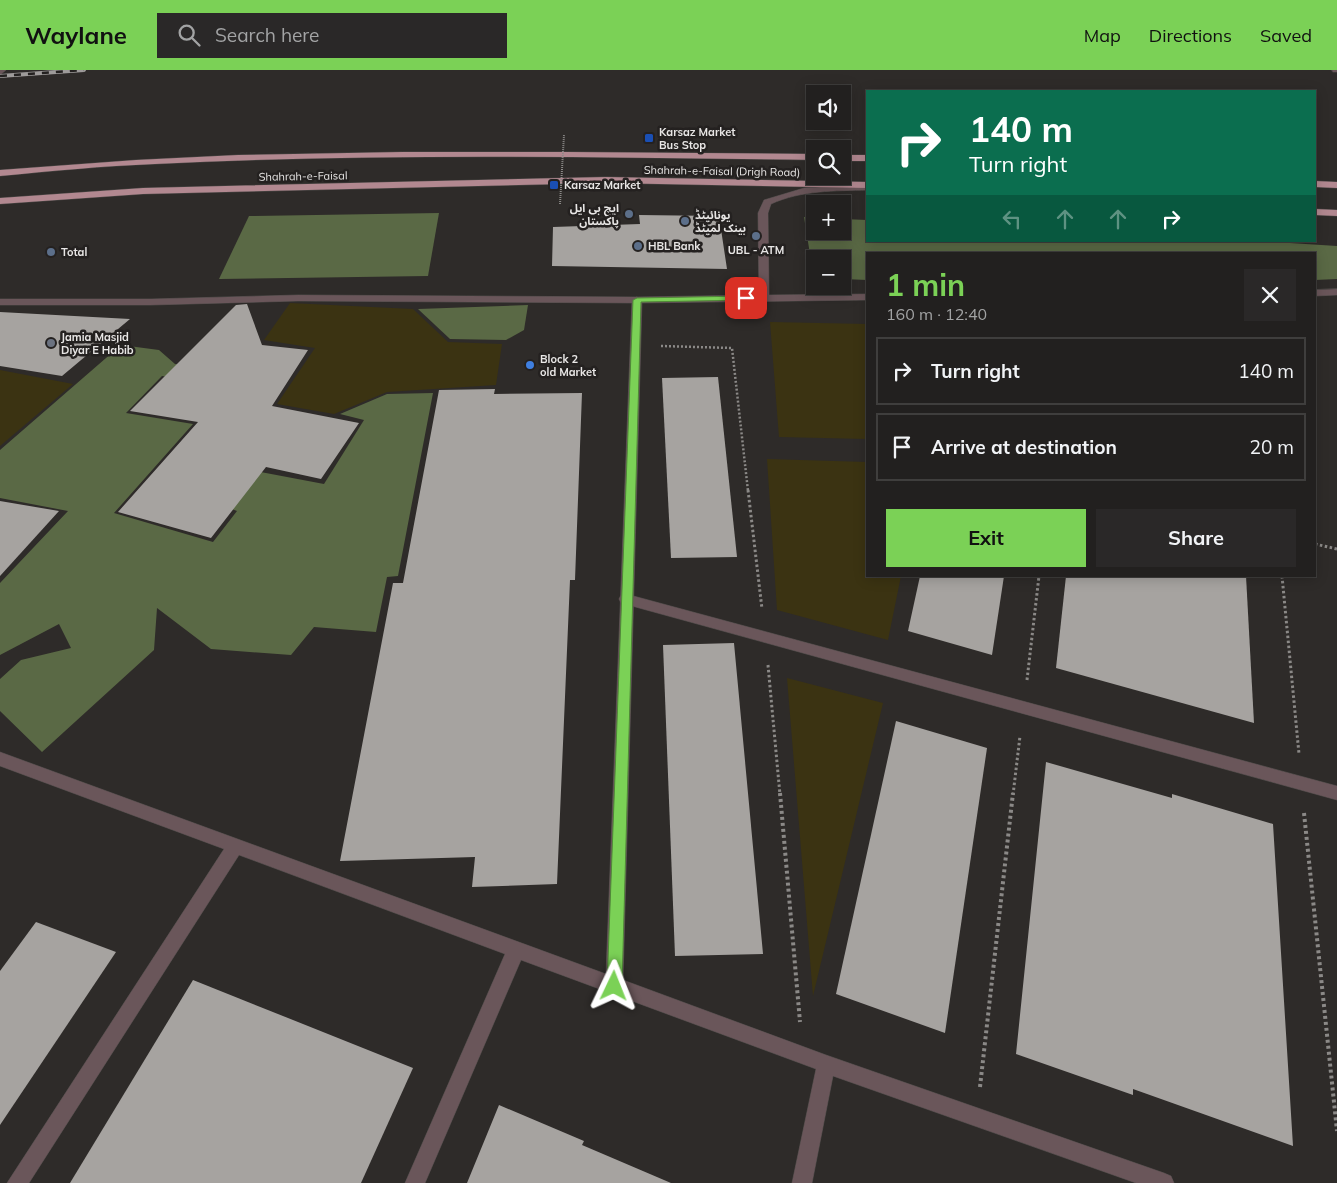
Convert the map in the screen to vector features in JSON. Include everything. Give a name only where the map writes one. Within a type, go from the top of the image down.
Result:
[{"type":"highway","name":"Shahrah-e-Faisal","points":[[0,173],[155,162],[363,156],[602,154],[806,157]]},
{"type":"highway","points":[[851,158],[866,158]]},
{"type":"highway","name":"Shahrah-e-Faisal","points":[[0,201],[143,191],[606,180]]},
{"type":"highway","name":"Shahrah-e-Faisal (Drigh Road)","points":[[606,180],[866,186]]},
{"type":"highway","points":[[1316,184],[1337,185]]},
{"type":"highway","points":[[1316,212],[1337,213]]},
{"type":"street","points":[[764,298],[763,213],[767,202],[781,195],[797,191],[866,186]]},
{"type":"street","points":[[1316,293],[1337,292]]},
{"type":"street","points":[[0,302],[151,302],[298,298],[637,300],[866,297]]},
{"type":"street","points":[[614,986],[637,300]]},
{"type":"street","points":[[626,599],[1337,793]]},
{"type":"street","points":[[0,758],[826,1064],[1164,1183]]},
{"type":"street","points":[[17,1183],[236,846]]},
{"type":"street","points":[[415,1183],[516,950]]},
{"type":"street","points":[[802,1183],[826,1064]]},
{"type":"path","points":[[560,204],[564,134]]},
{"type":"path","points":[[635,345],[732,348],[766,637],[803,1055]]},
{"type":"path","points":[[1316,544],[1337,549]]},
{"type":"path","points":[[976,1117],[1039,577]]},
{"type":"path","points":[[1282,577],[1301,783],[1337,1131]]},
{"type":"green space","points":[[439,213],[428,276],[219,279],[249,216]]},
{"type":"green space","points":[[851,219],[866,220],[866,242],[1275,242],[1337,246],[1337,279],[1316,280],[1316,252],[866,252],[866,280],[851,279],[851,250],[809,250],[808,240],[851,240]]},
{"type":"green space","points":[[528,305],[524,330],[506,340],[450,339],[418,309]]},
{"type":"green space","points":[[121,345],[159,350],[175,364],[235,370],[226,386],[162,376],[126,413],[193,424],[114,513],[213,542],[237,511],[211,501],[235,467],[324,484],[364,420],[340,414],[387,394],[433,393],[398,576],[387,577],[376,632],[314,627],[291,655],[211,649],[157,608],[154,650],[42,752],[0,711],[0,679],[21,660],[71,648],[59,624],[0,655],[0,583],[68,511],[0,498],[0,450]]},
{"type":"sand","points":[[290,303],[413,309],[448,342],[502,344],[496,385],[387,392],[334,414],[277,404],[315,348],[264,340]]},
{"type":"sand","points":[[770,322],[866,324],[866,439],[779,437]]},
{"type":"sand","points":[[0,370],[73,384],[0,446]]},
{"type":"sand","points":[[767,459],[866,462],[866,577],[901,577],[888,640],[777,610]]},
{"type":"sand","points":[[787,678],[883,703],[813,996]]},
{"type":"building","name":"HBL Bank","points":[[639,215],[719,216],[727,269],[552,266],[553,227],[640,224]]},
{"type":"building","points":[[247,304],[262,345],[308,350],[272,406],[359,423],[321,479],[266,467],[211,538],[118,512],[198,422],[130,411],[236,305]]},
{"type":"building","name":"Jamia Masjid Diyar E Habib","points":[[0,312],[130,319],[62,376],[0,366]]},
{"type":"building","points":[[718,377],[737,557],[671,558],[662,378]]},
{"type":"building","points":[[495,389],[494,394],[582,393],[575,580],[570,580],[557,884],[472,887],[475,857],[340,861],[393,583],[403,583],[439,390]]},
{"type":"building","points":[[0,501],[59,511],[0,576]]},
{"type":"building","points":[[920,577],[1004,577],[992,655],[908,631]]},
{"type":"building","points":[[1066,577],[1246,577],[1254,723],[1056,668]]},
{"type":"building","points":[[734,643],[763,954],[675,956],[663,645]]},
{"type":"building","points":[[896,721],[987,748],[945,1033],[836,994]]},
{"type":"building","points":[[1046,762],[1172,798],[1172,794],[1273,824],[1293,1146],[1133,1089],[1133,1095],[1016,1054]]},
{"type":"building","points":[[36,922],[116,952],[0,1125],[0,971]]},
{"type":"building","points":[[193,980],[413,1068],[361,1183],[70,1183]]},
{"type":"building","points":[[499,1105],[584,1141],[582,1145],[671,1183],[467,1183]]},
{"type":"railway","points":[[0,76],[84,70]]},
{"type":"place","name":"Karsaz Market Bus Stop","points":[[649,138]]},
{"type":"place","name":"Karsaz Market","points":[[554,185]]},
{"type":"place","name":"ایچ بی ایل پاکستان","points":[[629,214]]},
{"type":"place","name":"یونائیٹڈ بینک لمیٹڈ","points":[[685,221]]},
{"type":"place","name":"UBL - ATM","points":[[756,236]]},
{"type":"place","name":"HBL Bank","points":[[638,246]]},
{"type":"place","name":"Total","points":[[51,252]]},
{"type":"place","name":"Jamia Masjid Diyar E Habib","points":[[51,343]]},
{"type":"place","name":"Block 2 old Market","points":[[530,365]]},
{"type":"route","points":[[614,986],[637,300],[746,298]]}]
